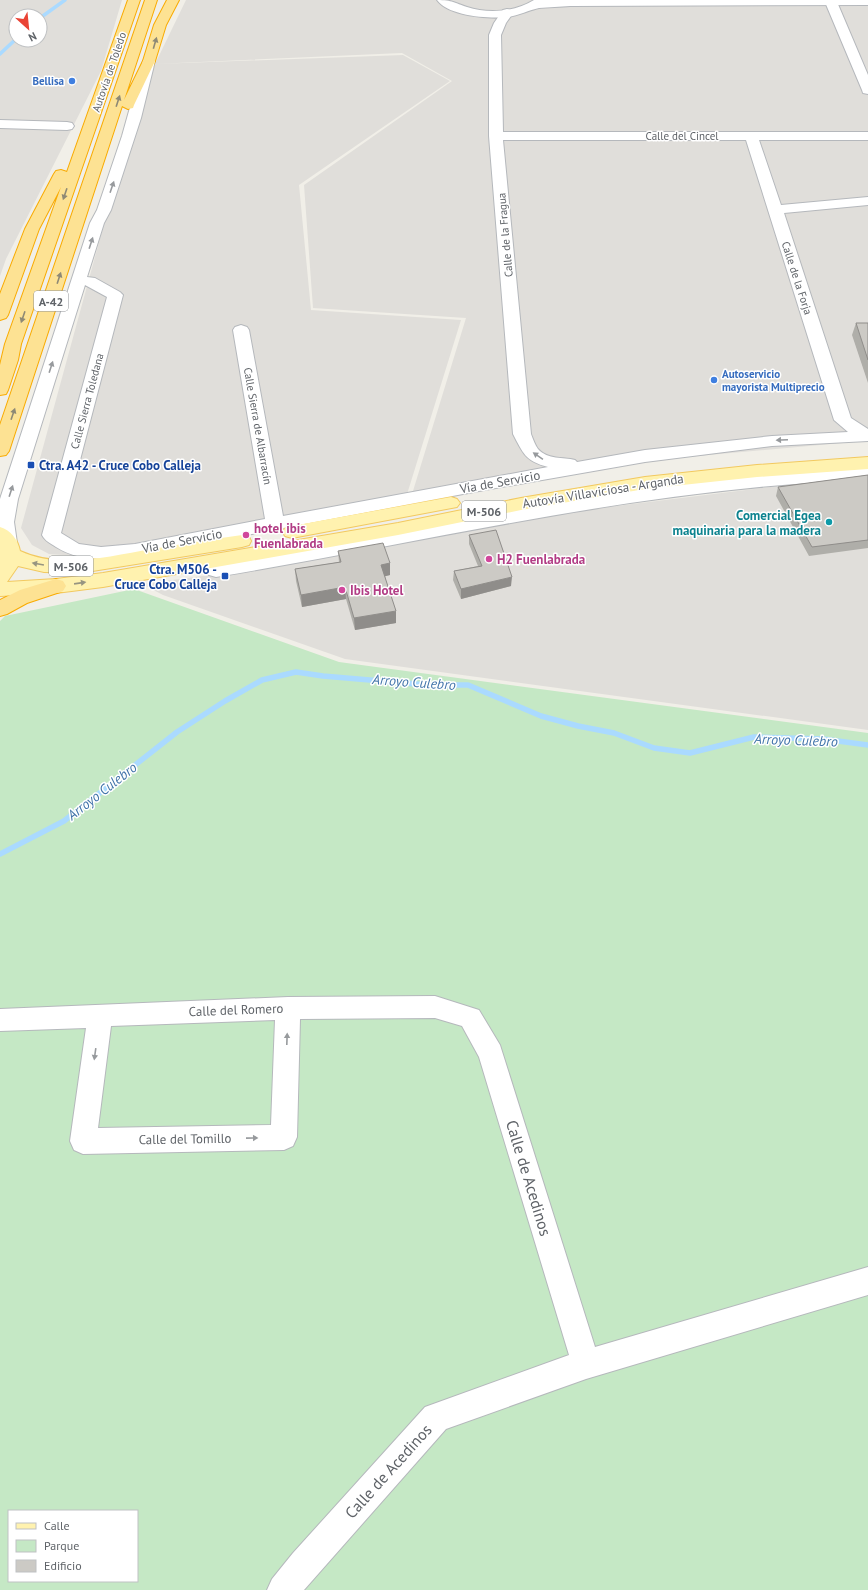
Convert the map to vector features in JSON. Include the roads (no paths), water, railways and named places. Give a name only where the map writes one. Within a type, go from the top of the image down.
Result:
[{"type":"highway","name":"Autovía de Toledo","points":[[83,144],[134,0]]},
{"type":"highway","name":"A-42","points":[[0,451],[151,0]]},
{"type":"highway","points":[[101,151],[118,126],[149,61],[160,25],[173,0]]},
{"type":"highway","points":[[0,314],[32,229],[63,171],[83,144]]},
{"type":"highway","name":"A-42","points":[[0,390],[10,360],[13,344],[83,144]]},
{"type":"highway","points":[[0,363],[13,344]]},
{"type":"highway","points":[[0,609],[5,605],[31,594],[56,586]]},
{"type":"main road","name":"M-506","points":[[7,544],[18,559],[36,564],[52,566],[84,565],[134,554],[262,537],[561,482],[662,466],[762,456],[868,449]]},
{"type":"main road","name":"Autovía Villaviciosa - Arganda","points":[[56,586],[103,580],[398,529],[521,504],[645,483],[757,471],[868,463]]},
{"type":"main road","points":[[0,578],[5,573],[7,544]]},
{"type":"main road","name":"M-506","points":[[0,589],[56,586]]},
{"type":"street","points":[[160,25],[169,0]]},
{"type":"street","points":[[442,2],[476,13],[507,13],[524,10],[539,2],[868,2]]},
{"type":"street","points":[[831,2],[868,90]]},
{"type":"street","points":[[476,13],[489,24],[495,35]]},
{"type":"street","name":"Calle de la Fragua","points":[[507,13],[500,23],[495,35],[496,136],[522,434],[530,450],[542,460],[563,465],[645,456]]},
{"type":"street","points":[[7,544],[5,522],[9,499],[97,223],[104,210],[133,124],[144,87],[149,61]]},
{"type":"street","points":[[0,124],[67,126]]},
{"type":"street","name":"Calle de la Forja","points":[[751,135],[843,420]]},
{"type":"street","name":"Calle del Cincel","points":[[496,136],[868,136]]},
{"type":"street","points":[[776,210],[868,201]]},
{"type":"street","name":"Calle Sierra Toledana","points":[[51,535],[115,294],[90,281]]},
{"type":"street","name":"Calle Sierra de Albarracín","points":[[241,330],[275,523]]},
{"type":"street","points":[[821,438],[837,430],[843,420],[868,436]]},
{"type":"street","name":"Vía de Servicio","points":[[51,535],[75,550],[101,553],[134,554],[275,523],[645,456],[772,441],[868,436]]},
{"type":"street","points":[[216,570],[325,553],[503,518],[684,489],[756,481],[868,474]]},
{"type":"street","name":"Calle del Romero","points":[[0,1020],[288,1008],[435,1007],[470,1018]]},
{"type":"street","name":"Calle del Tomillo","points":[[100,1016],[83,1141],[284,1137],[288,1008]]},
{"type":"street","name":"Calle de Acedinos","points":[[470,1018],[491,1053],[586,1364]]},
{"type":"street","name":"Calle de Acedinos","points":[[283,1590],[304,1564],[436,1418],[586,1364],[868,1281]]},
{"type":"waterway","points":[[48,12],[65,0]]},
{"type":"waterway","points":[[0,54],[8,46]]},
{"type":"waterway","name":"Arroyo Culebro","points":[[0,854],[64,821],[177,732],[225,701],[262,680],[296,672],[323,676],[428,685],[468,685],[541,716],[578,726],[614,733],[654,748],[690,753],[754,737],[823,739],[868,745]]},
{"type":"place","name":"Bellisa","points":[[72,81]]},
{"type":"place","name":"Autoservicio mayorista Multiprecio","points":[[714,380]]},
{"type":"place","name":"Ctra. A42 - Cruce Cobo Calleja","points":[[31,465]]},
{"type":"place","name":"Comercial Egea maquinaria para la madera","points":[[829,522]]},
{"type":"place","name":"hotel ibis Fuenlabrada","points":[[246,535]]},
{"type":"place","name":"H2 Fuenlabrada","points":[[489,559]]},
{"type":"place","name":"Ctra. M506 - Cruce Cobo Calleja","points":[[225,576]]},
{"type":"place","name":"Ibis Hotel","points":[[342,590]]}]
